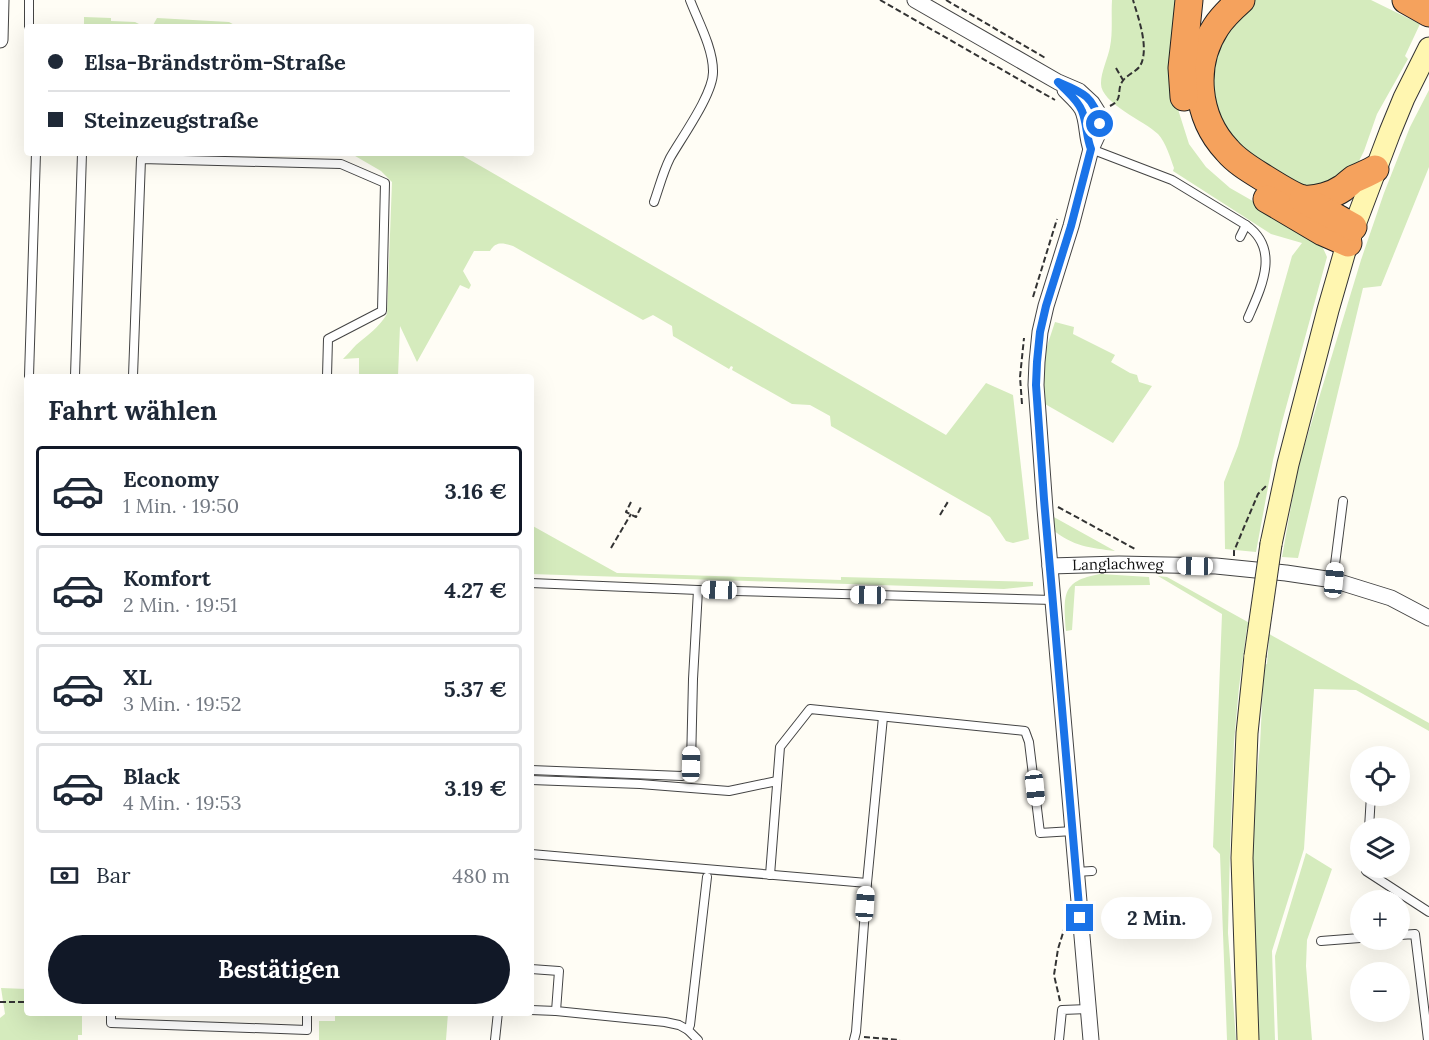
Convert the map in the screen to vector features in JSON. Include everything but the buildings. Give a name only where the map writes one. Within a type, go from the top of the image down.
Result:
[{"type":"highway","points":[[1189,0],[1182,68],[1183,91],[1187,115],[1198,141],[1210,159],[1237,182],[1323,232],[1351,235]]},
{"type":"highway","points":[[1241,0],[1216,26],[1203,56],[1200,71],[1201,101],[1211,129],[1228,152],[1247,167],[1303,199],[1351,235]]},
{"type":"highway","points":[[1303,199],[1334,194],[1353,180],[1375,169]]},
{"type":"main road","points":[[1248,1040],[1242,858],[1247,734],[1255,656],[1271,544],[1288,464],[1328,310],[1351,235],[1404,98],[1429,48]]},
{"type":"street","points":[[0,40],[2,0]]},
{"type":"street","points":[[915,0],[1058,82],[1082,109],[1091,149],[1071,226],[1046,306],[1040,332],[1036,385],[1091,1040]]},
{"type":"street","name":"Langlachweg","points":[[1050,566],[1233,567],[1334,580],[1391,598],[1429,618]]},
{"type":"lane","points":[[29,0],[29,24]]},
{"type":"lane","points":[[654,202],[669,161],[705,97],[713,78],[710,53],[690,0]]},
{"type":"lane","points":[[1091,149],[1172,180],[1254,230],[1266,257],[1263,282],[1248,318]]},
{"type":"lane","points":[[29,374],[36,156]]},
{"type":"lane","points":[[75,374],[82,156]]},
{"type":"lane","points":[[133,374],[141,159],[340,164],[385,183],[382,311],[328,339],[327,374]]},
{"type":"lane","points":[[1240,237],[1246,225]]},
{"type":"lane","points":[[1334,580],[1343,501]]},
{"type":"lane","points":[[534,584],[1053,600]]},
{"type":"lane","points":[[534,770],[682,776],[689,771],[698,590]]},
{"type":"lane","points":[[770,875],[780,747],[810,709],[1025,731],[1029,742],[1040,833],[1073,831]]},
{"type":"lane","points":[[854,1038],[883,717]]},
{"type":"lane","points":[[534,780],[640,784],[729,791],[777,781]]},
{"type":"lane","points":[[534,854],[867,883]]},
{"type":"lane","points":[[1076,872],[1092,871]]},
{"type":"lane","points":[[688,1029],[707,878]]},
{"type":"lane","points":[[1377,878],[1429,912]]},
{"type":"lane","points":[[1410,934],[1415,934],[1428,1040]]},
{"type":"lane","points":[[1321,941],[1350,939]]},
{"type":"lane","points":[[534,969],[559,971],[556,1011]]},
{"type":"lane","points":[[1059,1040],[1062,1010],[1088,1009]]},
{"type":"lane","points":[[534,1010],[664,1022],[688,1029],[698,1040]]},
{"type":"lane","points":[[111,1016],[111,1023],[307,1030],[307,1016]]},
{"type":"lane","points":[[495,1040],[498,1016]]},
{"type":"path","points":[[880,0],[1063,104]]},
{"type":"path","points":[[946,0],[1047,59]]},
{"type":"path","points":[[1106,108],[1115,104],[1120,96],[1120,86],[1123,80],[1140,67],[1143,56],[1143,33],[1132,0]]},
{"type":"path","points":[[1116,68],[1123,80]]},
{"type":"path","points":[[1234,551],[1258,494]]},
{"type":"path","points":[[1044,499],[1139,552],[1152,566]]},
{"type":"path","points":[[940,515],[949,500]]},
{"type":"path","points":[[631,502],[626,512],[636,517],[641,507]]},
{"type":"path","points":[[611,548],[631,514]]},
{"type":"path","points":[[1062,1010],[1053,975],[1067,920]]},
{"type":"path","points":[[0,1002],[24,1002]]},
{"type":"path","points":[[854,1038],[900,1040]]},
{"type":"green space","points":[[1112,0],[1179,0],[1176,103],[1189,144],[1206,167],[1230,188],[1319,239],[1327,257],[1282,422],[1256,552],[1225,549],[1224,482],[1238,446],[1292,256],[1302,243],[1271,234],[1173,171],[1168,150],[1158,134],[1108,98],[1101,83],[1111,41]]},
{"type":"green space","points":[[1252,0],[1371,0],[1420,24],[1405,56],[1408,59],[1377,114],[1354,171],[1314,191],[1230,145],[1206,80],[1232,17]]},
{"type":"green space","points":[[84,17],[111,18],[111,21],[139,24],[84,24]]},
{"type":"green space","points":[[157,18],[233,24],[154,24]]},
{"type":"green space","points":[[1429,90],[1429,167],[1381,286],[1363,288],[1298,558],[1282,557],[1298,467],[1361,260],[1410,127]]},
{"type":"green space","points":[[355,156],[463,156],[946,435],[986,383],[1013,395],[1029,539],[1013,543],[1006,541],[990,517],[831,426],[830,416],[810,405],[792,404],[732,370],[733,367],[729,369],[673,336],[672,326],[653,315],[643,320],[506,244],[497,244],[490,251],[474,251],[463,271],[471,285],[469,289],[460,285],[417,362],[400,326],[398,374],[359,374],[359,358],[343,359],[377,327],[387,314],[392,182],[381,171]]},
{"type":"green space","points":[[1055,322],[1074,327],[1073,334],[1115,355],[1111,362],[1137,375],[1139,382],[1152,386],[1113,443],[1045,404],[1043,388],[1045,352]]},
{"type":"green space","points":[[1052,516],[1115,551],[1067,540],[1053,530]]},
{"type":"green space","points":[[534,527],[617,573],[841,580],[841,577],[1033,582],[1033,586],[1004,589],[534,574]]},
{"type":"green space","points":[[1100,574],[1149,577],[1150,585],[1075,586],[1072,630],[1066,631],[1065,599],[1067,592],[1078,581]]},
{"type":"green space","points":[[1158,576],[1167,577],[1429,723],[1429,731],[1356,690],[1314,689],[1304,849],[1272,951],[1275,1040],[1257,1040],[1250,849],[1260,745],[1264,665],[1267,664],[1269,639],[1247,628],[1239,687],[1234,742],[1228,933],[1236,1040],[1227,1040],[1220,854],[1213,847],[1222,614]]},
{"type":"green space","points":[[1306,853],[1332,869],[1307,940],[1306,966],[1312,1040],[1278,1040],[1275,956]]},
{"type":"green space","points":[[1,988],[24,989],[24,1016],[82,1016],[82,1035],[78,1035],[78,1040],[0,1040],[0,1018],[5,1014]]},
{"type":"green space","points":[[335,1016],[448,1016],[446,1040],[319,1040],[319,1021],[335,1021]]},
{"type":"route","points":[[1080,918],[1036,385],[1040,332],[1046,306],[1071,226],[1091,149],[1082,109],[1058,82],[1079,91],[1092,103],[1097,111],[1100,124]]}]
